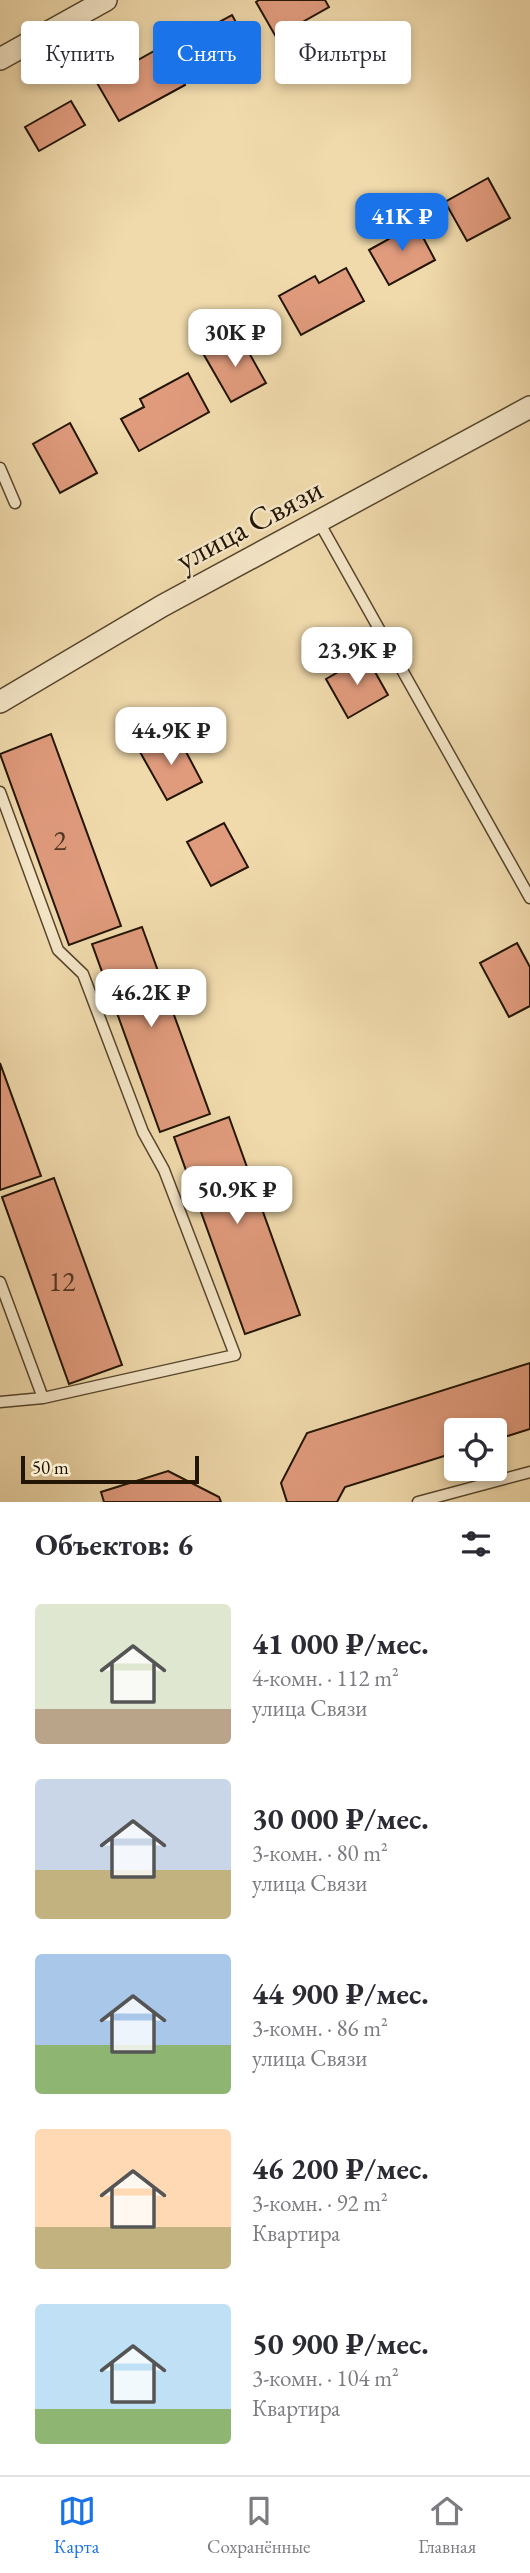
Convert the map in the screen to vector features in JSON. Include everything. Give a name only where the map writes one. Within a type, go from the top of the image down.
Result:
[{"type":"street","points":[[0,59],[106,0]]},
{"type":"street","name":"улица Связи","points":[[0,702],[162,606],[530,407]]},
{"type":"lane","points":[[0,468],[15,503]]},
{"type":"lane","points":[[319,522],[530,898]]},
{"type":"lane","points":[[0,792],[58,950],[83,974],[143,1132],[164,1170],[235,1355],[43,1398],[0,1402]]},
{"type":"lane","points":[[0,1282],[43,1398]]},
{"type":"lane","points":[[418,1502],[530,1472]]},
{"type":"building","points":[[325,0],[329,7],[304,21],[275,21],[275,35],[256,2]]},
{"type":"building","points":[[232,15],[235,21],[221,21]]},
{"type":"building","points":[[153,52],[153,84],[185,85],[119,121],[98,84],[139,84],[139,59]]},
{"type":"building","points":[[71,101],[85,125],[39,151],[25,127]]},
{"type":"building","points":[[488,178],[510,218],[467,241],[445,202]]},
{"type":"building","points":[[402,221],[407,229],[416,224],[435,260],[389,285],[369,250],[389,239],[384,231]]},
{"type":"building","points":[[346,268],[364,301],[301,335],[279,296],[315,276],[319,283]]},
{"type":"building","points":[[239,335],[266,383],[231,402],[204,355]]},
{"type":"building","points":[[188,373],[209,412],[139,451],[121,419],[144,407],[140,399]]},
{"type":"building","points":[[70,423],[97,473],[60,493],[33,444]]},
{"type":"building","points":[[366,656],[388,695],[348,718],[326,679]]},
{"type":"building","points":[[176,733],[202,782],[167,800],[140,752]]},
{"type":"building","points":[[51,734],[121,926],[69,945],[0,754]]},
{"type":"building","points":[[224,823],[248,867],[211,886],[187,842]]},
{"type":"building","points":[[142,927],[210,1114],[160,1132],[92,944]]},
{"type":"building","points":[[517,943],[530,967],[530,1006],[509,1017],[480,963]]},
{"type":"building","points":[[0,1063],[41,1176],[0,1190]]},
{"type":"building","points":[[229,1117],[300,1315],[245,1334],[174,1137]]},
{"type":"building","points":[[54,1178],[122,1365],[69,1384],[2,1197]]},
{"type":"building","points":[[530,1363],[530,1429],[507,1436],[507,1418],[444,1418],[444,1456],[345,1487],[337,1502],[287,1502],[281,1483],[307,1433]]},
{"type":"building","points":[[168,1471],[219,1497],[221,1502],[104,1502],[101,1492]]}]
